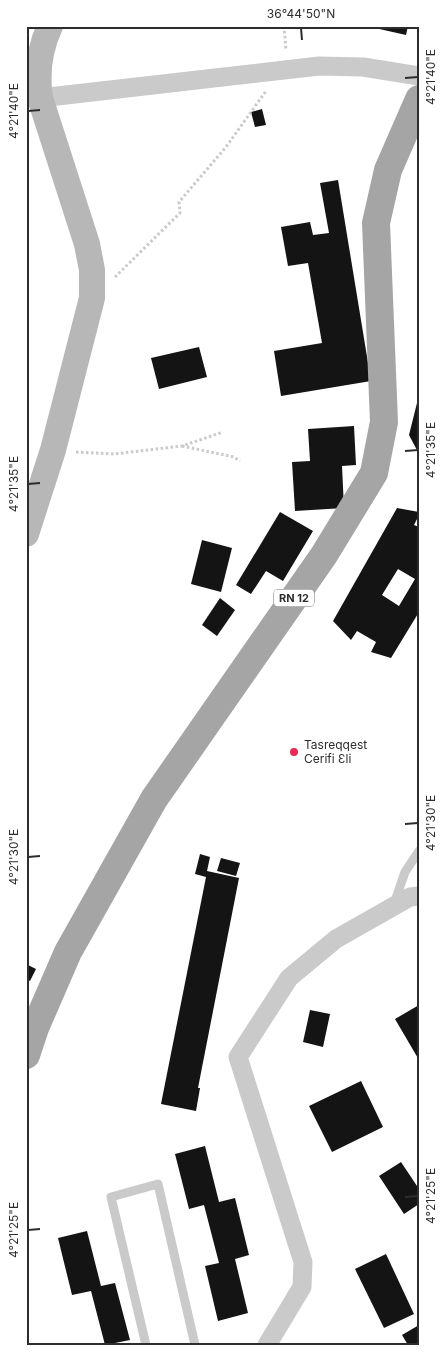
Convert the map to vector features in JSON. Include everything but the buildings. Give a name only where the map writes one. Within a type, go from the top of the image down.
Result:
[{"type":"main road","name":"RN 12","points":[[26,1055],[35,1028],[68,952],[154,800],[324,555],[374,473],[384,422],[376,223],[388,170],[419,99]]},
{"type":"street","points":[[26,534],[53,450],[92,298],[92,270],[87,244],[40,98],[37,78],[40,36]]},
{"type":"street","points":[[40,98],[319,66],[363,67],[419,76]]},
{"type":"street","points":[[267,1345],[302,1287],[303,1262],[238,1057],[289,978],[336,939],[410,897],[419,896]]},
{"type":"lane","points":[[393,907],[405,872],[419,851]]},
{"type":"lane","points":[[146,1345],[111,1197],[158,1184],[195,1345]]},
{"type":"path","points":[[92,298],[180,213],[178,202],[226,147],[260,101],[278,70],[287,48],[284,26]]},
{"type":"path","points":[[53,450],[114,454],[182,446],[223,432]]},
{"type":"path","points":[[182,446],[234,456],[240,461]]},
{"type":"place","name":"Tasreqqest Cerifi Ɛli","points":[[294,752]]}]
